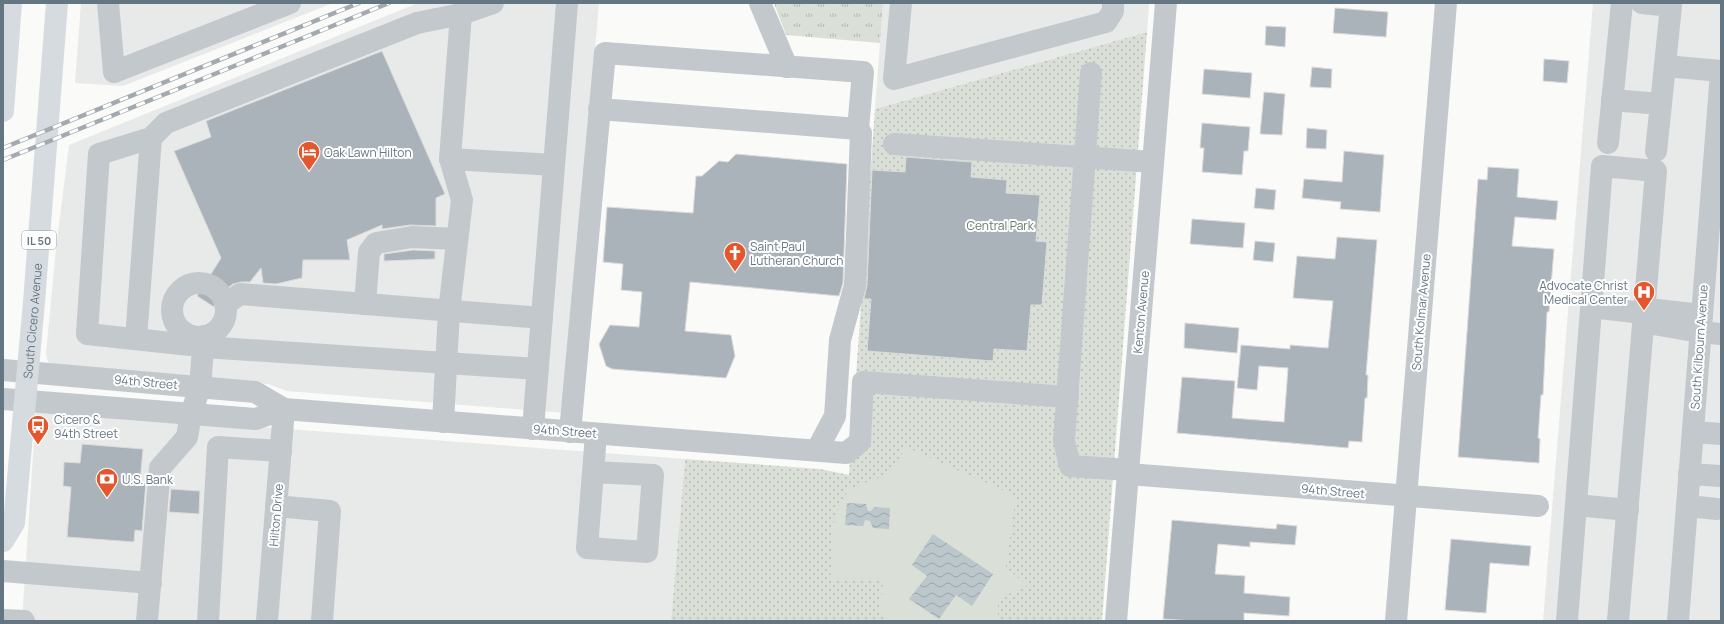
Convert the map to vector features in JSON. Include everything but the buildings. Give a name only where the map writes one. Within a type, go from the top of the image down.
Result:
[{"type":"main road","points":[[3,111],[12,3]]},
{"type":"main road","name":"South Cicero Avenue","points":[[3,540],[14,523],[28,372],[57,3]]},
{"type":"street","points":[[108,3],[114,72],[290,3]]},
{"type":"street","points":[[493,3],[461,14],[417,23],[166,123],[151,138],[99,154],[87,334],[136,339],[197,340],[446,363],[538,369]]},
{"type":"street","points":[[533,429],[567,3]]},
{"type":"street","points":[[760,3],[786,67]]},
{"type":"street","points":[[901,3],[894,79],[1106,22],[1113,11],[1114,3]]},
{"type":"street","name":"Kenton Avenue","points":[[1116,621],[1166,3]]},
{"type":"street","name":"South Kolmar Avenue","points":[[1396,621],[1446,3]]},
{"type":"street","points":[[1608,143],[1622,3]]},
{"type":"street","points":[[1642,3],[1671,6],[1656,151]]},
{"type":"street","points":[[443,422],[449,311],[462,200],[450,159],[461,14]]},
{"type":"street","points":[[570,432],[605,53],[863,72],[858,129],[861,133],[855,285],[840,340],[835,416],[817,450]]},
{"type":"street","points":[[1665,66],[1721,72]]},
{"type":"street","name":"South Kilbourn Avenue","points":[[1678,621],[1693,432],[1708,327],[1713,265],[1721,72]]},
{"type":"street","points":[[1068,397],[1091,73]]},
{"type":"street","points":[[1612,100],[1661,104]]},
{"type":"street","points":[[599,109],[858,129]]},
{"type":"street","points":[[136,339],[151,138]]},
{"type":"street","points":[[894,144],[1153,162]]},
{"type":"street","points":[[450,159],[554,165]]},
{"type":"street","points":[[1567,621],[1602,166],[1656,171],[1618,621]]},
{"type":"street","points":[[365,304],[369,252],[376,243],[412,237],[457,239]]},
{"type":"street","points":[[194,283],[211,285],[218,290],[226,304],[224,321],[219,328],[197,340],[181,329],[173,315],[174,302],[180,291],[194,283]]},
{"type":"street","points":[[226,304],[240,294],[542,318]]},
{"type":"street","points":[[1591,307],[1643,313],[1657,310],[1708,327]]},
{"type":"street","points":[[147,621],[160,468],[187,437],[191,414],[197,340]]},
{"type":"street","name":"94th Street","points":[[3,370],[255,392],[284,409]]},
{"type":"street","name":"94th Street","points":[[3,399],[256,419],[284,409],[846,453],[860,442],[863,382],[1068,397],[1064,441],[1070,466],[1406,497],[1538,506]]},
{"type":"street","name":"Hilton Drive","points":[[267,621],[284,409]]},
{"type":"street","points":[[1693,432],[1721,434]]},
{"type":"street","points":[[593,472],[596,434]]},
{"type":"street","points":[[187,437],[218,448],[281,451]]},
{"type":"street","points":[[208,621],[218,448]]},
{"type":"street","points":[[1689,474],[1720,476]]},
{"type":"street","points":[[1576,505],[1628,510]]},
{"type":"street","points":[[276,506],[330,511],[322,621]]},
{"type":"street","points":[[1687,506],[1717,509]]},
{"type":"street","points":[[3,570],[151,582]]},
{"type":"street","points":[[3,620],[24,621]]},
{"type":"shaded area","points":[[81,3],[333,3],[123,86],[75,83]]},
{"type":"shaded area","points":[[418,3],[599,3],[565,413],[287,391],[268,384],[58,369],[51,366],[47,360],[46,353],[56,249],[69,145]]},
{"type":"shaded area","points":[[883,3],[1149,3],[1147,32],[875,109]]},
{"type":"shaded area","name":"Advocate Christ Medical Center","points":[[1593,3],[1721,3],[1721,621],[1543,621]]},
{"type":"shaded area","points":[[36,410],[685,459],[671,621],[22,621]]},
{"type":"green space","points":[[774,3],[883,3],[880,43],[786,35]]},
{"type":"green space","name":"Central Park","points":[[1147,32],[1102,621],[671,621],[685,459],[820,469],[849,475],[875,109]]},
{"type":"green space","points":[[906,447],[1016,496],[1006,567],[1027,586],[998,599],[998,621],[886,621],[880,609],[883,581],[830,580],[834,516],[848,490],[890,473]]},
{"type":"water","points":[[847,503],[866,504],[868,511],[871,511],[874,507],[890,508],[889,529],[873,528],[870,521],[865,520],[863,526],[845,525]]},
{"type":"water","points":[[933,534],[993,574],[972,606],[956,595],[939,619],[909,599],[927,576],[912,565]]},
{"type":"railway","points":[[3,148],[359,3]]},
{"type":"railway","points":[[3,160],[389,3]]},
{"type":"place","name":"Oak Lawn Hilton","points":[[309,172]]},
{"type":"place","name":"Saint Paul Lutheran Church","points":[[735,272]]},
{"type":"place","name":"Advocate Christ Medical Center","points":[[1644,312]]},
{"type":"place","name":"Cicero & 94th Street","points":[[38,446]]},
{"type":"place","name":"U.S. Bank","points":[[107,498]]}]
